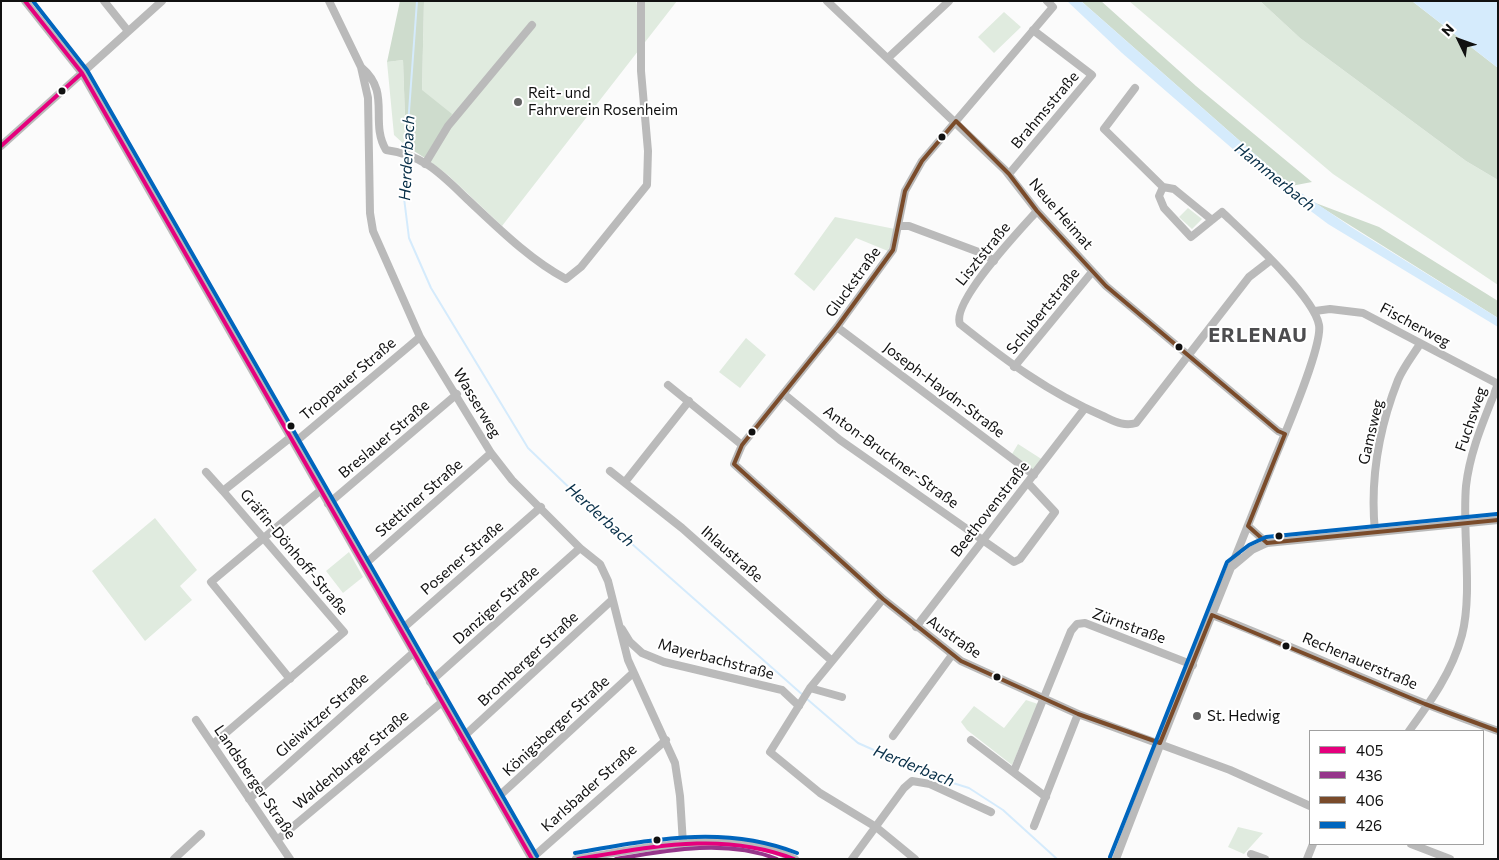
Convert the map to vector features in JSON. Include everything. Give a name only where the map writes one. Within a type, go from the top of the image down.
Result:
[{"type":"street","points":[[25,1],[82,73],[532,858]]},
{"type":"street","points":[[104,1],[128,31]]},
{"type":"street","points":[[1,146],[162,1]]},
{"type":"street","points":[[329,1],[362,67],[373,76],[379,98],[380,139],[386,150],[402,152],[446,176],[466,198],[524,248],[549,269],[566,278],[581,267],[647,185],[648,151],[641,71],[641,1]]},
{"type":"street","name":"Neue Heimat","points":[[826,1],[956,121],[1009,174],[1037,211],[1092,272],[1278,431],[1285,434]]},
{"type":"street","points":[[888,58],[949,1]]},
{"type":"street","name":"Gluckstraße","points":[[742,444],[837,327],[893,250],[905,191],[922,160],[1033,30],[1050,4]]},
{"type":"street","points":[[426,164],[448,126],[532,25]]},
{"type":"street","name":"Brahmsstraße","points":[[1009,174],[1092,75],[1033,30]]},
{"type":"street","name":"Wasserweg","points":[[362,67],[368,98],[370,213],[373,231],[420,337],[492,453],[512,480],[580,548],[600,564],[633,673],[666,740],[676,771],[683,844]]},
{"type":"street","points":[[1135,88],[1104,129],[1163,187],[1174,189],[1212,220]]},
{"type":"street","points":[[1116,859],[1160,743],[1285,434],[1313,359],[1320,328],[1315,311],[1271,260],[1222,212],[1191,237],[1164,208],[1159,196],[1163,187]]},
{"type":"street","name":"Lisztstraße","points":[[1014,367],[960,324],[958,319],[964,299],[1037,211]]},
{"type":"street","points":[[899,226],[908,226],[984,254],[994,261]]},
{"type":"street","points":[[1014,367],[1040,385],[1085,408],[1124,425],[1136,424],[1249,277],[1271,260]]},
{"type":"street","name":"Schubertstraße","points":[[1014,367],[1092,272]]},
{"type":"street","name":"Fischerweg","points":[[1315,311],[1330,309],[1363,313],[1498,384]]},
{"type":"street","name":"Joseph-Haydn-Straße","points":[[837,327],[1034,476]]},
{"type":"street","name":"Troppauer Straße","points":[[292,440],[420,337]]},
{"type":"street","name":"Gamsweg","points":[[1375,532],[1372,492],[1382,436],[1398,379],[1420,344]]},
{"type":"street","name":"Fuchsweg","points":[[1410,730],[1437,693],[1451,664],[1462,634],[1465,606],[1466,487],[1471,452],[1498,384]]},
{"type":"street","points":[[668,385],[742,444]]},
{"type":"street","name":"Breslauer Straße","points":[[328,504],[457,394]]},
{"type":"street","name":"Anton-Bruckner-Straße","points":[[784,394],[840,440],[1014,562],[1020,559],[1055,512],[1028,483]]},
{"type":"street","points":[[625,482],[689,401]]},
{"type":"street","name":"Beethovenstraße","points":[[916,627],[1085,408]]},
{"type":"street","name":"Gräfin-Dönhoff-Straße","points":[[224,491],[292,440]]},
{"type":"street","name":"Austraße","points":[[742,444],[734,464],[883,599],[952,655],[968,665],[1078,714],[1160,743],[1309,806]]},
{"type":"street","name":"Stettiner Straße","points":[[365,564],[492,453]]},
{"type":"street","name":"Ihlaustraße","points":[[610,471],[682,528],[832,660]]},
{"type":"street","name":"Gräfin-Dönhoff-Straße","points":[[206,472],[344,632],[290,679]]},
{"type":"street","points":[[213,744],[290,679],[211,582],[321,490]]},
{"type":"street","name":"Posener Straße","points":[[401,630],[541,507]]},
{"type":"street","points":[[1231,567],[1252,550],[1267,543],[1498,520]]},
{"type":"street","points":[[1248,526],[1267,543]]},
{"type":"street","name":"Danziger Straße","points":[[430,682],[580,548]]},
{"type":"street","points":[[883,599],[810,689],[770,752],[820,793],[876,827],[915,859]]},
{"type":"street","name":"Bromberger Straße","points":[[462,738],[612,600]]},
{"type":"street","name":"Rechenauerstraße","points":[[1212,615],[1287,644],[1428,706],[1498,731]]},
{"type":"street","name":"Mayerbachstraße","points":[[618,623],[630,642],[642,653],[664,662],[782,690],[799,706]]},
{"type":"street","name":"Zürnstraße","points":[[1044,699],[1071,631],[1077,624],[1085,623],[1193,665]]},
{"type":"street","name":"Gleiwitzer Straße","points":[[249,798],[413,653]]},
{"type":"street","points":[[893,736],[952,655]]},
{"type":"street","name":"Königsberger Straße","points":[[497,798],[633,673]]},
{"type":"street","points":[[810,689],[842,697]]},
{"type":"street","points":[[1014,772],[1044,699]]},
{"type":"street","name":"Waldenburger Straße","points":[[277,840],[442,702]]},
{"type":"street","points":[[1034,826],[1078,714]]},
{"type":"street","name":"Landsberger Straße","points":[[196,720],[290,859]]},
{"type":"street","name":"Karlsbader Straße","points":[[532,858],[666,740]]},
{"type":"street","points":[[971,740],[1046,797]]},
{"type":"street","points":[[852,859],[904,788],[912,781],[930,784],[991,812]]},
{"type":"street","points":[[174,859],[201,834]]},
{"type":"street","points":[[576,859],[683,844],[724,843],[758,847],[794,859]]},
{"type":"street","points":[[1307,859],[1313,845]]},
{"type":"street","points":[[1414,845],[1450,859]]},
{"type":"street","points":[[1251,854],[1265,859]]},
{"type":"shaded area","name":"Reit- und Fahrverein Rosenheim","points":[[424,1],[636,1],[637,5],[640,1],[677,1],[502,226],[449,176],[428,160],[422,90]]},
{"type":"shaded area","points":[[1129,1],[1260,1],[1300,38],[1466,161],[1498,180],[1498,285],[1333,174]]},
{"type":"shaded area","points":[[1004,12],[1021,27],[994,53],[978,37]]},
{"type":"shaded area","points":[[403,60],[406,146],[394,135],[387,62]]},
{"type":"shaded area","points":[[1188,208],[1202,219],[1192,229],[1179,217]]},
{"type":"shaded area","points":[[835,217],[895,229],[888,251],[856,238],[814,291],[794,274]]},
{"type":"shaded area","points":[[746,338],[766,355],[740,388],[719,372]]},
{"type":"shaded area","points":[[1018,444],[1043,460],[1033,470],[1012,454]]},
{"type":"shaded area","points":[[155,518],[197,570],[180,586],[192,600],[145,641],[92,571]]},
{"type":"shaded area","points":[[349,552],[363,577],[343,593],[326,571]]},
{"type":"shaded area","points":[[1026,700],[1038,704],[1012,765],[967,730],[961,722],[974,706],[1004,728]]},
{"type":"shaded area","points":[[1238,827],[1263,833],[1244,854],[1228,847]]},
{"type":"green space","points":[[400,1],[424,1],[422,90],[452,114],[428,160],[406,146],[403,60],[387,62]]},
{"type":"green space","points":[[1081,1],[1101,1],[1196,86],[1312,182],[1291,186]]},
{"type":"green space","points":[[1260,1],[1412,1],[1498,68],[1498,180],[1466,161],[1300,38]]},
{"type":"green space","points":[[1313,202],[1379,227],[1498,301],[1498,318]]},
{"type":"water","name":"Hammerbach","points":[[1067,1],[1081,1],[1291,186],[1351,227],[1498,318],[1498,327],[1328,224],[1264,176],[1122,53]]},
{"type":"water","points":[[1412,1],[1498,1],[1498,68]]},
{"type":"waterway","name":"Herderbach","points":[[406,153],[417,1]]},
{"type":"waterway","name":"Herderbach","points":[[406,158],[404,198],[409,238],[431,288],[528,448],[580,498],[804,696]]},
{"type":"waterway","name":"Herderbach","points":[[807,699],[858,743],[937,778],[969,788],[1003,810],[1057,859]]},
{"type":"transit line","name":"405","points":[[25,1],[82,73],[532,859]]},
{"type":"transit line","name":"426","points":[[33,1],[87,70],[537,856]]},
{"type":"transit line","name":"405","points":[[1,146],[82,73]]},
{"type":"transit line","name":"406","points":[[1498,520],[1267,543],[1248,526],[1285,434],[1278,431],[1106,286],[1037,211],[1009,174],[956,121],[922,161],[905,191],[893,250],[837,327],[742,445],[734,464],[883,599],[961,661],[1078,714],[1160,743],[1212,615],[1425,704],[1498,731]]},
{"type":"transit line","name":"426","points":[[1110,857],[1227,562],[1249,545],[1266,537],[1497,514]]},
{"type":"transit line","name":"426","points":[[575,853],[631,843],[687,837],[742,839],[769,844],[797,853]]},
{"type":"transit line","name":"405","points":[[578,859],[660,846],[687,844],[740,846],[767,850],[794,859]]},
{"type":"transit line","name":"436","points":[[616,859],[656,852],[697,848],[738,849],[777,859]]},
{"type":"place","name":"Reit- und Fahrverein Rosenheim","points":[[518,102]]},
{"type":"place","name":"St. Hedwig","points":[[1197,716]]},
{"type":"district","name":"ERLENAU","points":[[1258,335]]}]
